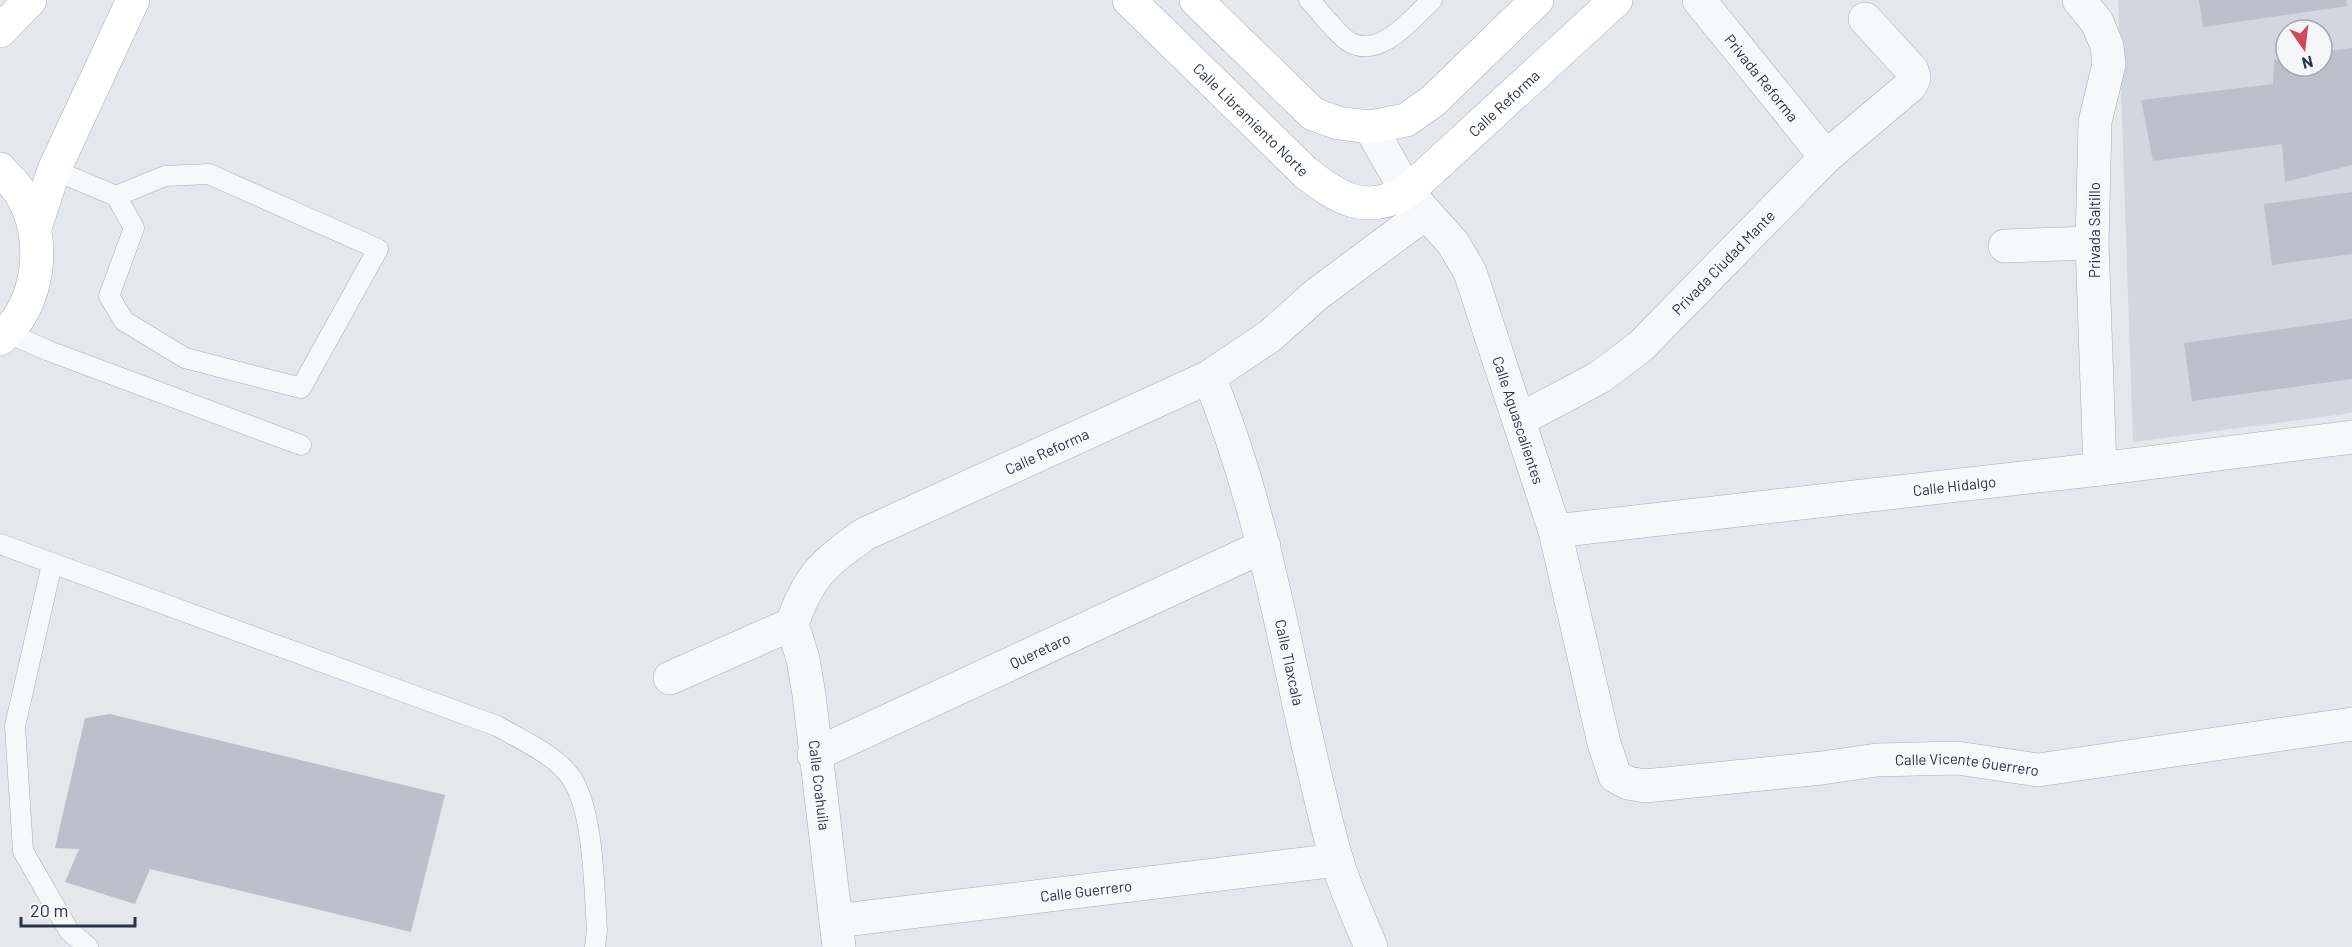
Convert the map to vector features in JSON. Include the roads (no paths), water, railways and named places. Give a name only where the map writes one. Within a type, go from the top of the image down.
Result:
[{"type":"street","points":[[0,31],[30,0]]},
{"type":"street","points":[[35,228],[54,170],[133,0]]},
{"type":"street","name":"Calle Libramiento Norte","points":[[1129,0],[1305,172],[1334,195],[1360,203],[1408,202]]},
{"type":"street","points":[[1196,0],[1313,114],[1338,123],[1370,127],[1406,120],[1433,101],[1537,0]]},
{"type":"street","name":"Calle Reforma","points":[[792,624],[804,590],[829,560],[865,534],[1209,377],[1270,336],[1317,294],[1474,134],[1616,0]]},
{"type":"street","name":"Privada Reforma","points":[[1699,0],[1826,157]]},
{"type":"street","name":"Privada Saltillo","points":[[2079,0],[2097,22],[2107,46],[2109,64],[2095,122],[2092,243],[2100,469]]},
{"type":"street","name":"Privada Ciudad Mante","points":[[1521,419],[1600,377],[1641,346],[1826,157],[1910,86],[1914,78],[1912,70],[1865,19]]},
{"type":"street","name":"Calle Aguascalientes","points":[[1370,127],[1408,202],[1453,243],[1470,272],[1521,419],[1555,531],[1604,743]]},
{"type":"street","points":[[0,169],[21,194],[35,228],[37,265],[28,301],[4,336]]},
{"type":"street","points":[[2005,246],[2092,243]]},
{"type":"street","name":"Calle Tlaxcala","points":[[1209,377],[1243,465],[1264,546],[1336,860],[1371,947]]},
{"type":"street","name":"Calle Hidalgo","points":[[1555,531],[2100,469],[2352,437]]},
{"type":"street","name":"Queretaro","points":[[814,755],[1264,546]]},
{"type":"street","points":[[670,678],[792,624]]},
{"type":"street","name":"Calle Coahuila","points":[[792,624],[803,658],[837,934]]},
{"type":"street","name":"Calle Vicente Guerrero","points":[[1604,743],[1615,776],[1629,783],[1645,786],[1822,768],[1877,760],[1957,758],[2038,771],[2352,724]]},
{"type":"street","name":"Calle Guerrero","points":[[837,934],[1336,860]]},
{"type":"lane","points":[[1309,0],[1350,43],[1363,46],[1377,45],[1389,38],[1432,0]]},
{"type":"lane","points":[[54,170],[116,196],[134,228],[110,296],[124,321],[185,358],[301,388],[378,249],[209,174],[165,176],[116,196]]},
{"type":"lane","points":[[4,336],[301,445]]},
{"type":"lane","points":[[0,544],[496,726],[544,753],[572,779],[587,820],[597,930],[595,947]]},
{"type":"lane","points":[[52,564],[15,726],[23,851],[69,931],[88,947]]}]
